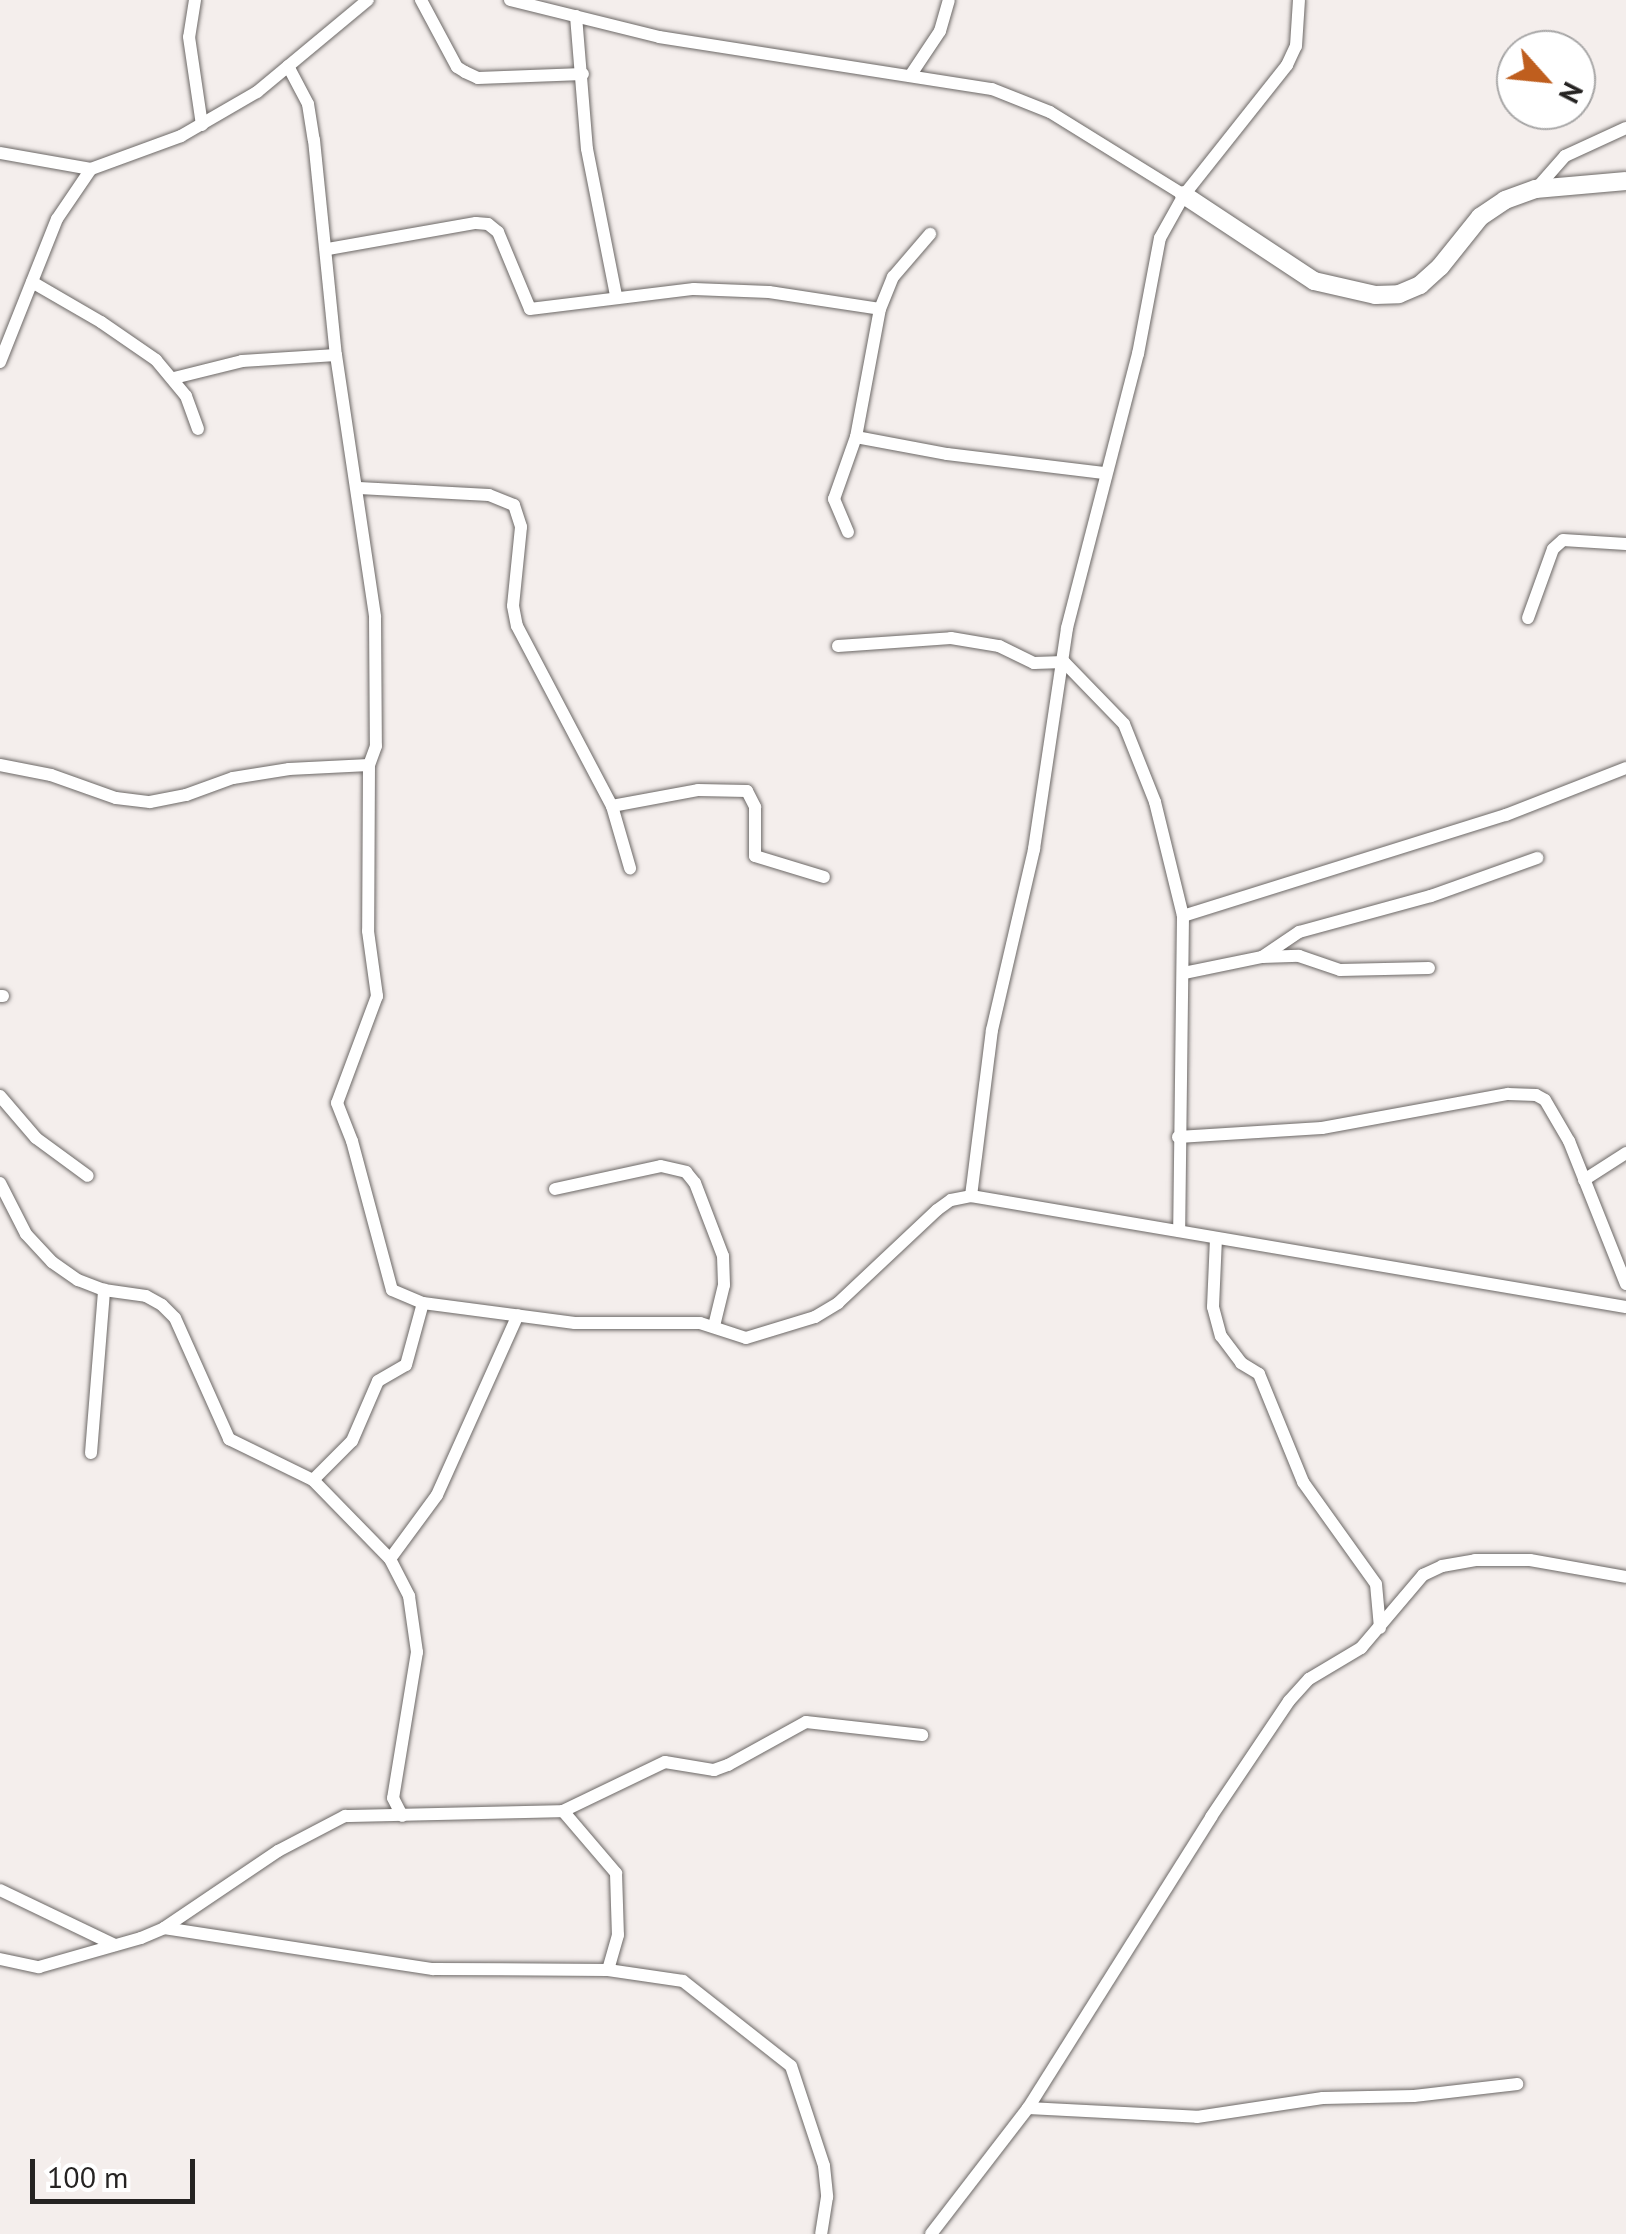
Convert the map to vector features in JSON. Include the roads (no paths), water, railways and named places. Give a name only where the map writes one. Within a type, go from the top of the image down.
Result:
[{"type":"street","points":[[195,0],[189,37],[202,125]]},
{"type":"street","points":[[0,153],[92,169],[202,125],[256,92],[368,0]]},
{"type":"street","points":[[421,0],[457,67],[478,78],[584,74]]},
{"type":"street","points":[[510,0],[659,37],[992,89],[1050,112],[1314,281],[1376,295],[1400,294],[1420,284],[1440,267],[1480,216],[1536,189],[1626,181]]},
{"type":"street","points":[[910,76],[940,32],[949,0]]},
{"type":"street","points":[[971,1196],[996,1007],[1031,864],[1067,628],[1104,473],[1138,354],[1160,238],[1184,195],[1287,65],[1296,46],[1299,0]]},
{"type":"street","points":[[576,16],[584,74],[587,149],[616,296]]},
{"type":"street","points":[[288,66],[308,104],[328,248],[336,355],[359,488],[375,617],[376,746],[369,765],[368,931],[377,996],[338,1103],[367,1191],[387,1284],[400,1295],[423,1303],[576,1322],[714,1326],[746,1338],[815,1317],[859,1284],[937,1210],[950,1200],[971,1196],[1626,1307]]},
{"type":"street","points":[[1536,189],[1565,156],[1626,128]]},
{"type":"street","points":[[0,362],[57,219],[92,169]]},
{"type":"street","points":[[328,248],[488,224],[498,232],[530,309],[694,289],[769,292],[880,309]]},
{"type":"street","points":[[848,532],[834,500],[856,436],[880,309],[893,276],[930,234]]},
{"type":"street","points":[[32,282],[131,341],[174,378],[198,428]]},
{"type":"street","points":[[174,378],[242,361],[336,355]]},
{"type":"street","points":[[856,436],[948,454],[1104,473]]},
{"type":"street","points":[[359,488],[489,495],[514,504],[521,527],[513,606],[517,626],[612,806],[630,868]]},
{"type":"street","points":[[1528,618],[1554,549],[1563,540],[1626,544]]},
{"type":"street","points":[[838,646],[951,638],[999,646],[1034,662],[1064,662],[1124,724],[1155,802],[1183,916],[1178,1137],[1182,1171],[1178,1232]]},
{"type":"street","points":[[0,765],[51,775],[116,798],[150,802],[186,796],[234,778],[289,768],[369,765]]},
{"type":"street","points":[[1183,916],[1506,816],[1626,768]]},
{"type":"street","points":[[612,806],[698,790],[748,791],[755,807],[755,856],[824,877]]},
{"type":"street","points":[[1262,957],[1298,932],[1430,896],[1537,858]]},
{"type":"street","points":[[1184,973],[1262,957],[1299,956],[1340,970],[1428,968]]},
{"type":"street","points":[[1178,1137],[1322,1128],[1508,1094],[1536,1095],[1554,1114],[1626,1284]]},
{"type":"street","points":[[0,1096],[36,1138],[88,1176]]},
{"type":"street","points":[[1584,1180],[1626,1153]]},
{"type":"street","points":[[555,1189],[661,1166],[686,1172],[695,1183],[722,1256],[724,1284],[714,1326]]},
{"type":"street","points":[[0,1184],[26,1234],[52,1262],[78,1280],[104,1290],[146,1296],[162,1304],[175,1318],[229,1439],[314,1480],[390,1559],[409,1596],[417,1652],[397,1756],[394,1798],[402,1816]]},
{"type":"street","points":[[1216,1238],[1213,1307],[1221,1336],[1241,1363],[1259,1374],[1303,1482],[1376,1584],[1380,1628]]},
{"type":"street","points":[[92,1453],[104,1290]]},
{"type":"street","points":[[314,1480],[352,1441],[378,1381],[406,1365],[423,1303]]},
{"type":"street","points":[[390,1559],[437,1495],[518,1315]]},
{"type":"street","points":[[930,2234],[1028,2108],[1288,1701],[1310,1679],[1361,1648],[1423,1575],[1442,1566],[1475,1560],[1530,1560],[1626,1576]]},
{"type":"street","points":[[0,1959],[39,1967],[164,1928],[278,1850],[329,1823],[362,1813],[402,1816],[563,1811],[665,1762],[714,1770],[728,1765],[806,1722],[922,1735]]},
{"type":"street","points":[[563,1811],[616,1873],[618,1935],[608,1970]]},
{"type":"street","points":[[0,1890],[116,1945]]},
{"type":"street","points":[[164,1928],[433,1969],[608,1970],[682,1981],[791,2066],[824,2166],[827,2197],[821,2234]]},
{"type":"street","points":[[1028,2108],[1197,2117],[1322,2098],[1414,2096],[1518,2084]]}]
